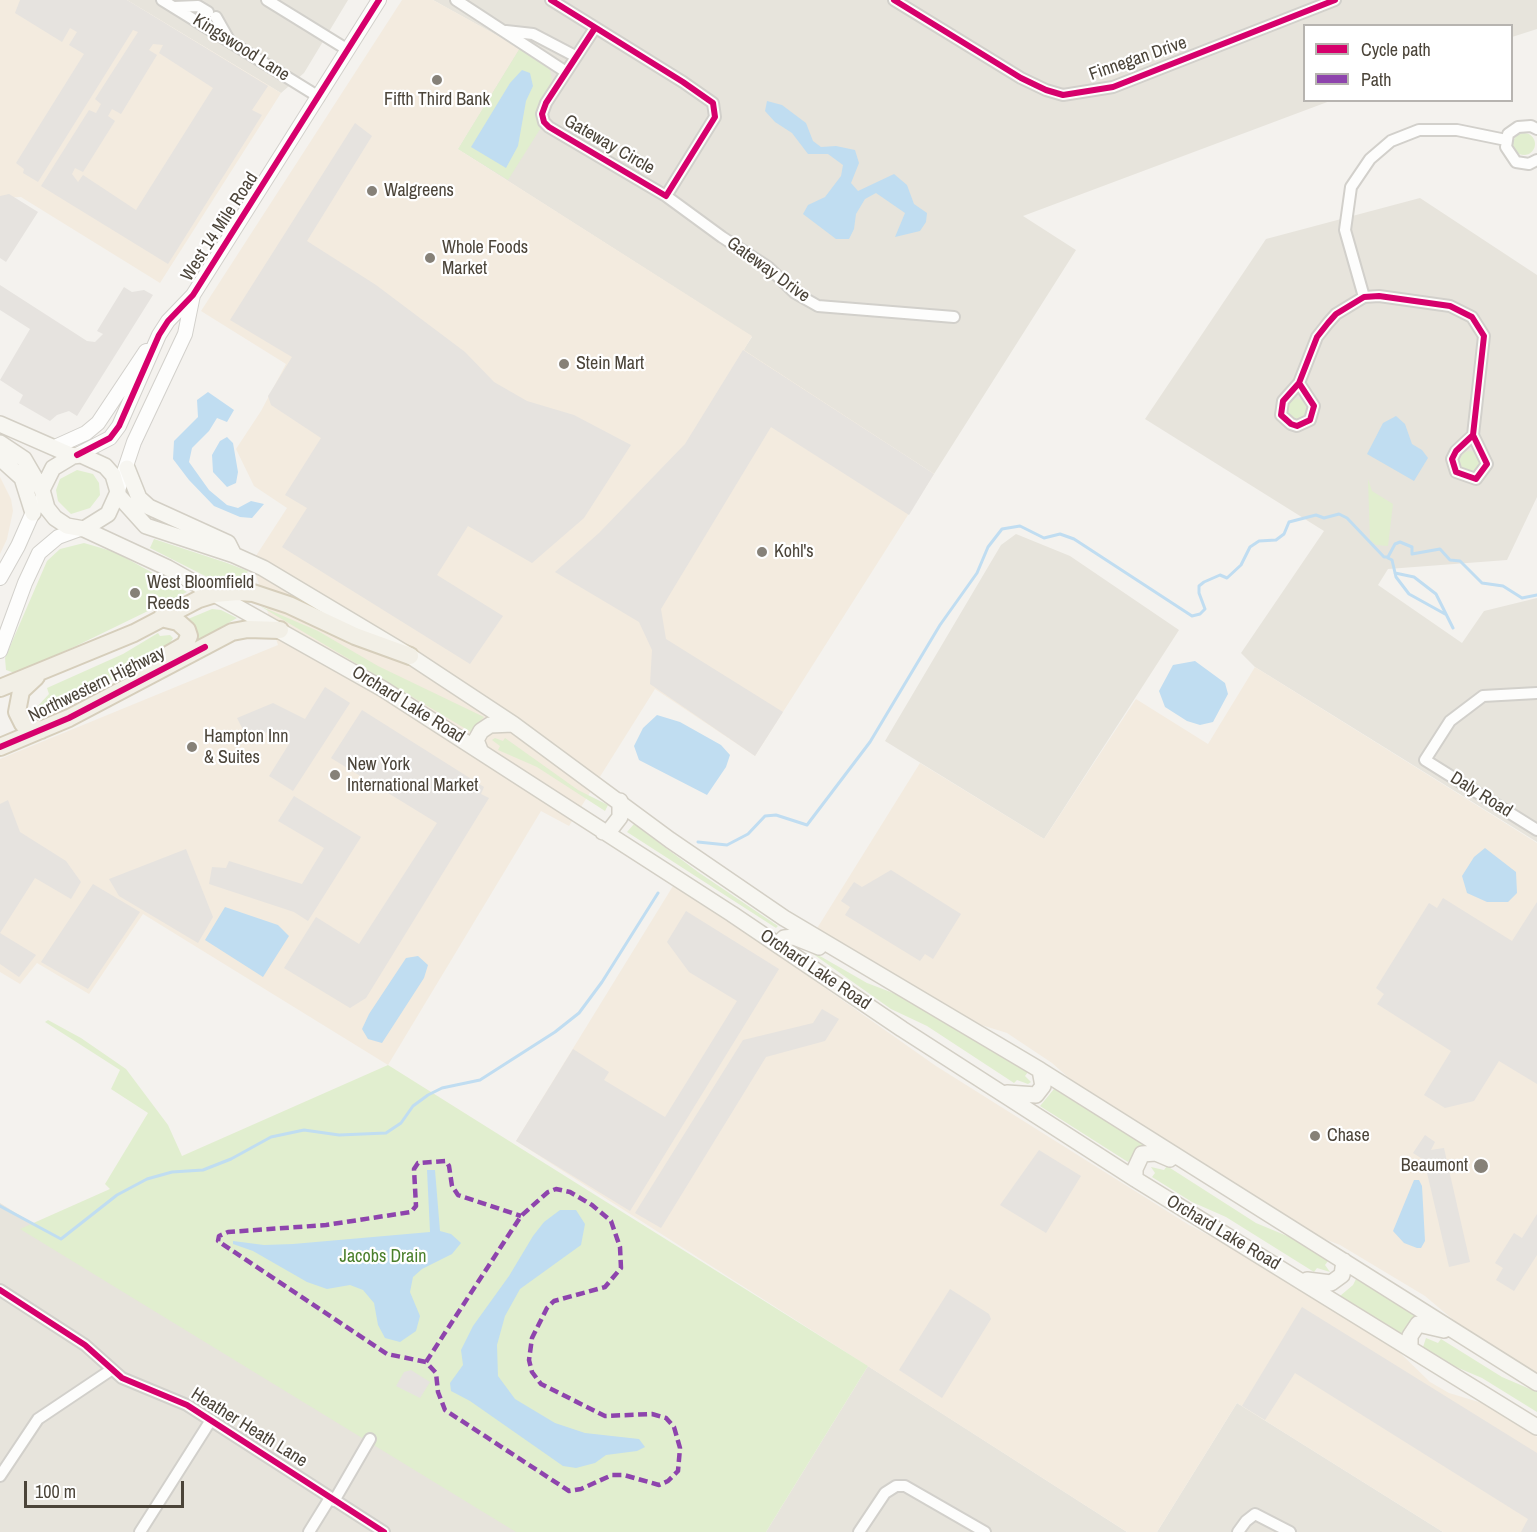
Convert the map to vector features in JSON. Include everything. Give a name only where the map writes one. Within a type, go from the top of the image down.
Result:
[{"type":"main road","points":[[0,424],[75,456],[89,458],[105,466],[113,475],[118,492],[108,514],[82,529],[67,526],[55,518],[47,508],[42,491],[24,459],[0,443]]},
{"type":"main road","points":[[42,491],[53,468],[75,456]]},
{"type":"main road","points":[[0,458],[22,478],[33,513]]},
{"type":"main road","points":[[127,468],[139,498],[149,507],[228,543],[234,555]]},
{"type":"main road","name":"Orchard Lake Road","points":[[118,492],[146,526],[234,555],[294,584],[410,656],[513,724],[670,840],[784,918],[1040,1070],[1537,1383]]},
{"type":"main road","name":"Orchard Lake Road","points":[[82,529],[168,568],[352,670],[480,750],[778,944],[902,1029],[1135,1179],[1537,1427]]},
{"type":"main road","name":"Northwestern Highway","points":[[0,688],[134,633],[161,618],[215,594],[253,593],[289,605],[355,636],[410,656]]},
{"type":"main road","points":[[109,698],[123,679],[188,641],[189,636],[183,626],[161,618]]},
{"type":"main road","name":"Northwestern Highway","points":[[0,747],[109,698],[232,633],[248,628],[280,630]]},
{"type":"main road","points":[[41,730],[23,724],[16,704],[21,691],[47,670]]},
{"type":"main road","points":[[480,750],[476,740],[481,731],[490,725],[513,724]]},
{"type":"main road","points":[[603,832],[610,830],[620,817],[620,801]]},
{"type":"main road","points":[[778,944],[784,938],[794,937],[848,955]]},
{"type":"main road","points":[[1001,1092],[1036,1095],[1043,1086],[1040,1070]]},
{"type":"main road","points":[[1135,1179],[1137,1160],[1148,1152],[1201,1171]]},
{"type":"main road","points":[[1296,1277],[1331,1283],[1342,1275],[1344,1261]]},
{"type":"main road","points":[[1410,1348],[1410,1336],[1418,1324],[1431,1325],[1466,1338]]},
{"type":"main road","points":[[1512,1412],[1537,1420]]},
{"type":"street","name":"Kingswood Lane","points":[[162,0],[175,3],[231,42],[319,97]]},
{"type":"street","points":[[267,0],[348,50]]},
{"type":"street","name":"West 14 Mile Road","points":[[75,456],[110,438],[119,426],[159,335],[168,321],[193,295],[379,0]]},
{"type":"street","points":[[456,0],[566,72]]},
{"type":"street","name":"Gateway Circle","points":[[551,0],[713,103],[716,117],[666,195],[544,122],[542,114],[546,104],[595,28]]},
{"type":"street","name":"Finnegan Drive","points":[[899,1],[1021,78],[1046,90],[1063,94],[1113,87],[1335,0]]},
{"type":"street","points":[[175,3],[198,6],[212,14],[231,42]]},
{"type":"street","points":[[506,31],[533,34],[575,56]]},
{"type":"street","points":[[1537,129],[1531,126],[1518,126],[1506,140],[1507,153],[1516,162],[1528,164],[1537,160]]},
{"type":"street","points":[[1364,297],[1345,230],[1351,187],[1370,159],[1392,141],[1419,130],[1457,130],[1506,140]]},
{"type":"street","name":"Gateway Drive","points":[[666,195],[722,237],[768,267],[795,293],[818,306],[954,317]]},
{"type":"street","name":"West 14 Mile Road","points":[[118,492],[134,442],[185,334],[193,295]]},
{"type":"street","points":[[1299,383],[1317,337],[1336,314],[1364,297],[1379,296],[1449,306],[1467,313],[1480,326],[1484,336],[1473,435]]},
{"type":"street","points":[[55,447],[86,434],[98,423],[134,366],[159,335]]},
{"type":"street","points":[[0,578],[42,491]]},
{"type":"street","points":[[0,651],[25,583],[39,553],[58,537],[82,529]]},
{"type":"street","name":"Daly Road","points":[[1537,693],[1484,696],[1450,720],[1425,760],[1537,830]]},
{"type":"street","name":"Heather Heath Lane","points":[[0,1290],[85,1345],[111,1370],[140,1386],[187,1405],[384,1532]]},
{"type":"street","points":[[0,1476],[38,1419],[111,1370]]},
{"type":"street","points":[[140,1532],[212,1420]]},
{"type":"street","points":[[309,1532],[370,1439]]},
{"type":"street","points":[[859,1532],[885,1492],[896,1486],[905,1486],[985,1532]]},
{"type":"street","points":[[1238,1532],[1255,1514],[1290,1532]]},
{"type":"shaded area","points":[[0,0],[127,0],[281,93],[160,283],[21,197],[0,198]]},
{"type":"shaded area","points":[[20,0],[127,0],[268,86],[252,110],[262,115],[168,264],[41,186],[89,110],[96,113],[101,104],[95,99],[138,32],[133,30],[38,182],[23,173],[24,169],[16,163],[84,54],[69,45],[77,32],[70,28],[62,42],[15,13]],"holes":[[[153,44],[163,45],[159,53],[213,88],[136,210],[83,175],[78,182],[72,174],[75,168],[83,172],[115,121],[108,116],[112,109],[121,114],[157,55],[149,50]]]},
{"type":"shaded area","points":[[127,0],[348,0],[304,73],[281,93]]},
{"type":"shaded area","points":[[402,0],[433,0],[520,48],[458,149],[752,336],[744,350],[934,474],[755,756],[655,689],[569,826],[541,811],[388,1065],[143,914],[89,994],[37,963],[20,984],[0,972],[0,759],[278,645],[252,562],[287,508],[254,486],[236,449],[261,411],[286,364],[201,311]]},
{"type":"shaded area","points":[[433,0],[1537,0],[1537,29],[1513,37],[1513,24],[1303,24],[1303,102],[1327,102],[1023,216],[1076,250],[934,474],[743,350],[752,337],[458,149],[519,48]]},
{"type":"shaded area","points":[[355,123],[372,136],[307,241],[376,285],[465,352],[494,382],[527,401],[574,415],[631,445],[584,518],[532,563],[468,526],[437,575],[503,616],[470,664],[282,547],[307,508],[285,495],[321,438],[271,405],[268,396],[292,357],[230,320]]},
{"type":"shaded area","points":[[9,194],[38,212],[6,262],[0,258],[0,196]]},
{"type":"shaded area","points":[[1420,198],[1537,275],[1537,497],[1507,560],[1388,569],[1378,585],[1462,643],[1484,611],[1537,598],[1537,842],[1255,667],[1241,653],[1324,531],[1145,419],[1266,239]]},
{"type":"shaded area","points":[[0,285],[87,341],[95,342],[103,334],[97,331],[124,287],[132,292],[144,290],[153,295],[77,416],[69,411],[57,415],[50,421],[19,403],[23,395],[0,380],[30,329],[0,310]]},
{"type":"shaded area","points":[[743,350],[934,474],[909,515],[771,427],[661,609],[666,639],[783,712],[755,756],[650,684],[652,650],[639,622],[555,572],[599,533],[685,444]]},
{"type":"shaded area","points":[[0,477],[11,499],[13,511],[7,539],[0,554]]},
{"type":"shaded area","points":[[1016,534],[1070,556],[1179,630],[1044,839],[885,741],[1001,545]]},
{"type":"shaded area","points":[[1255,667],[1537,843],[1537,1374],[1457,1323],[1425,1296],[1340,1245],[1322,1238],[1078,1086],[1052,1063],[1007,1033],[978,1024],[816,930],[920,763],[1044,839],[1136,699],[1208,744]]},
{"type":"shaded area","points":[[325,687],[350,703],[293,791],[269,776],[289,744],[268,732],[247,738],[237,718],[273,703],[305,719]]},
{"type":"shaded area","points":[[362,710],[484,787],[481,794],[489,798],[366,998],[350,1008],[284,968],[316,917],[359,944],[437,823],[331,758]]},
{"type":"shaded area","points":[[294,796],[361,837],[308,921],[294,912],[209,884],[212,867],[226,868],[229,861],[302,884],[324,848],[278,821]]},
{"type":"shaded area","points":[[8,800],[20,832],[66,861],[81,882],[71,899],[35,878],[0,933],[0,804]]},
{"type":"shaded area","points":[[186,849],[213,917],[198,943],[119,896],[109,879]]},
{"type":"shaded area","points":[[891,870],[961,914],[933,959],[925,954],[920,961],[845,915],[850,907],[841,901],[854,882],[862,887]]},
{"type":"shaded area","points":[[93,884],[140,912],[88,989],[41,962]]},
{"type":"shaded area","points":[[673,886],[761,943],[936,1066],[1189,1225],[1252,1258],[1394,1347],[1430,1382],[1449,1393],[1482,1403],[1537,1437],[1537,1532],[1443,1532],[1237,1403],[1157,1532],[1127,1532],[516,1141]]},
{"type":"shaded area","points":[[1443,898],[1512,941],[1537,902],[1537,1084],[1499,1061],[1474,1101],[1445,1108],[1424,1095],[1451,1051],[1377,1004],[1384,994],[1376,988],[1429,903],[1437,908]]},
{"type":"shaded area","points":[[686,911],[779,969],[630,1211],[516,1141],[573,1049],[609,1072],[604,1080],[665,1117],[737,1001],[689,972],[667,942]]},
{"type":"shaded area","points":[[0,933],[36,955],[19,977],[0,964]]},
{"type":"shaded area","points":[[822,1009],[839,1019],[825,1041],[766,1057],[661,1228],[635,1213],[743,1040],[813,1023]]},
{"type":"shaded area","points":[[1425,1135],[1435,1142],[1431,1150],[1444,1148],[1470,1262],[1449,1267],[1424,1160],[1413,1153]]},
{"type":"shaded area","points":[[1039,1150],[1081,1176],[1046,1233],[1000,1205]]},
{"type":"shaded area","points":[[0,1203],[523,1532],[0,1532]]},
{"type":"shaded area","points":[[1537,1214],[1537,1255],[1514,1291],[1496,1280],[1503,1268],[1495,1263],[1514,1233],[1522,1238]]},
{"type":"shaded area","points":[[950,1289],[989,1314],[991,1319],[942,1398],[899,1370]]},
{"type":"shaded area","points":[[1302,1307],[1537,1453],[1537,1532],[1521,1532],[1528,1519],[1295,1373],[1265,1420],[1242,1406]]},
{"type":"shaded area","points":[[868,1366],[1127,1532],[766,1532]]},
{"type":"shaded area","points":[[411,1370],[430,1382],[420,1398],[396,1386],[404,1372]]},
{"type":"shaded area","points":[[1237,1403],[1443,1532],[1157,1532]]},
{"type":"green space","points":[[520,48],[550,70],[552,80],[538,109],[537,118],[542,126],[508,180],[458,149]]},
{"type":"green space","points":[[1524,133],[1532,136],[1535,144],[1532,152],[1524,155],[1516,152],[1513,144],[1516,136]]},
{"type":"green space","points":[[1297,399],[1304,402],[1307,409],[1304,416],[1297,419],[1290,416],[1287,409],[1290,402]]},
{"type":"green space","points":[[1470,451],[1477,454],[1480,461],[1477,468],[1470,471],[1463,468],[1460,461],[1463,454]]},
{"type":"green space","points":[[77,470],[93,474],[99,483],[100,495],[90,508],[71,514],[58,501],[56,490],[60,479]]},
{"type":"green space","points":[[1368,479],[1372,491],[1393,504],[1388,546],[1376,545],[1370,540]]},
{"type":"green space","points":[[154,539],[248,571],[244,580],[213,580],[150,548]]},
{"type":"green space","points":[[84,543],[115,552],[187,592],[15,673],[6,670],[5,658],[47,561],[60,549]]},
{"type":"green space","points":[[260,606],[318,631],[378,666],[484,717],[471,732]]},
{"type":"green space","points":[[212,609],[221,610],[237,618],[197,641],[196,631],[188,619]]},
{"type":"green space","points":[[158,633],[160,636],[170,635],[173,638],[169,645],[171,648],[61,709],[57,704],[44,711],[36,708],[49,694],[47,688],[123,654]]},
{"type":"green space","points":[[495,738],[503,741],[505,738],[578,790],[608,805],[605,811],[537,767],[498,750],[500,746],[492,740]]},
{"type":"green space","points":[[634,824],[698,872],[778,926],[776,928],[627,832]]},
{"type":"green space","points":[[799,944],[867,983],[901,996],[957,1029],[1028,1072],[1025,1076],[1031,1082],[1028,1084],[1017,1080],[1014,1083],[927,1026],[891,1009]]},
{"type":"green space","name":"Jacobs Drain","points":[[48,1020],[81,1038],[126,1069],[168,1125],[182,1156],[388,1065],[868,1366],[766,1532],[516,1532],[20,1229],[110,1189],[105,1184],[148,1113],[111,1089],[120,1070],[45,1022]]},
{"type":"green space","points":[[1054,1089],[1143,1144],[1128,1162],[1040,1106]]},
{"type":"green space","points":[[1167,1166],[1256,1223],[1292,1238],[1328,1261],[1325,1265],[1330,1272],[1317,1268],[1314,1272],[1226,1217],[1192,1202],[1152,1177],[1155,1173],[1151,1167],[1164,1170]]},
{"type":"green space","points":[[1356,1279],[1416,1316],[1401,1334],[1340,1296],[1353,1285]]},
{"type":"green space","points":[[1426,1338],[1438,1343],[1441,1339],[1502,1377],[1537,1392],[1537,1412],[1482,1378],[1449,1364],[1423,1347]]},
{"type":"water","points":[[522,70],[530,73],[533,86],[526,101],[518,146],[506,168],[471,147],[510,83]]},
{"type":"water","points":[[767,101],[782,105],[806,123],[813,141],[821,147],[836,146],[855,150],[859,163],[851,183],[858,191],[894,174],[907,185],[914,204],[927,213],[926,222],[920,231],[895,237],[905,213],[876,193],[865,199],[856,214],[854,229],[849,239],[836,239],[803,214],[808,205],[825,197],[841,176],[843,165],[828,154],[808,154],[792,133],[775,122],[765,111]]},
{"type":"water","points":[[208,392],[234,410],[227,422],[217,418],[209,431],[192,448],[189,462],[209,490],[227,505],[238,508],[251,501],[264,504],[252,518],[240,517],[214,506],[173,459],[174,441],[198,417],[197,400]]},
{"type":"water","points":[[1396,416],[1405,424],[1412,444],[1422,450],[1428,458],[1414,481],[1367,454],[1383,423]]},
{"type":"water","points":[[227,437],[233,443],[238,472],[236,483],[227,487],[213,472],[212,455],[220,441]]},
{"type":"water","points":[[1195,661],[1225,683],[1228,694],[1213,722],[1200,725],[1187,721],[1165,707],[1159,691],[1173,665]]},
{"type":"water","points":[[657,715],[680,722],[721,745],[730,755],[726,767],[707,795],[639,760],[634,746],[643,728]]},
{"type":"water","points":[[1485,848],[1516,872],[1517,893],[1508,902],[1487,902],[1467,893],[1462,876],[1474,857]]},
{"type":"water","points":[[225,907],[278,925],[289,936],[263,977],[205,940]]},
{"type":"water","points":[[418,956],[428,965],[424,978],[382,1043],[368,1039],[362,1029],[369,1014],[406,958]]},
{"type":"water","points":[[427,1170],[435,1170],[440,1231],[451,1234],[461,1243],[452,1254],[422,1269],[413,1277],[410,1292],[420,1316],[416,1331],[400,1342],[385,1338],[378,1325],[374,1303],[363,1290],[350,1285],[327,1289],[307,1282],[253,1251],[233,1244],[233,1241],[264,1245],[293,1244],[430,1232]]},
{"type":"water","points":[[1414,1180],[1419,1180],[1422,1186],[1425,1241],[1421,1248],[1404,1243],[1393,1231]]},
{"type":"water","points":[[560,1210],[576,1210],[585,1224],[581,1245],[520,1289],[505,1316],[497,1345],[498,1376],[515,1399],[555,1423],[585,1433],[639,1439],[645,1447],[637,1451],[606,1455],[595,1463],[576,1468],[563,1466],[470,1401],[451,1391],[450,1383],[463,1365],[461,1350],[473,1326],[509,1276],[533,1236],[544,1222]]},
{"type":"waterway","points":[[698,842],[727,845],[748,834],[765,816],[776,815],[807,825],[870,742],[940,625],[977,573],[988,547],[1002,529],[1020,526],[1044,538],[1060,534],[1074,539],[1192,616],[1200,614],[1205,609],[1199,586],[1220,575],[1227,578],[1241,565],[1250,547],[1259,541],[1276,540],[1284,534],[1289,522],[1316,515],[1324,518],[1339,514],[1347,518],[1384,557],[1388,557],[1395,544],[1400,542],[1412,547],[1412,554],[1440,549],[1450,560],[1460,561],[1482,583],[1503,586],[1522,598],[1537,595]]},
{"type":"waterway","points":[[1388,558],[1392,560],[1396,577],[1409,594],[1445,614]]},
{"type":"waterway","points":[[1395,573],[1414,577],[1436,594],[1453,628]]},
{"type":"waterway","points":[[0,1206],[61,1239],[117,1195],[147,1179],[172,1172],[203,1170],[231,1159],[271,1137],[304,1130],[339,1135],[386,1133],[401,1123],[413,1106],[428,1095],[442,1088],[480,1080],[555,1032],[579,1013],[602,982],[658,893]]},
{"type":"marked path","points":[[426,1362],[521,1216],[548,1192],[556,1189],[570,1192],[592,1205],[611,1221],[620,1247],[621,1268],[605,1287],[554,1301],[547,1308],[532,1338],[529,1360],[532,1372],[541,1384],[605,1416],[652,1414],[666,1418],[674,1427],[680,1448],[678,1471],[668,1481],[659,1485],[624,1475],[612,1475],[581,1489],[569,1491],[445,1410],[438,1392],[436,1373],[426,1362],[387,1354],[218,1241],[219,1236],[228,1232],[326,1225],[411,1212],[416,1206],[414,1169],[418,1163],[446,1161],[452,1186],[458,1195],[521,1216]]},
{"type":"cycle path","points":[[77,455],[110,438],[119,426],[159,335],[168,321],[193,295],[379,0]]},
{"type":"cycle path","points":[[551,0],[713,103],[715,117],[666,196],[544,122],[542,114],[546,103],[595,28]]},
{"type":"cycle path","points":[[894,0],[1021,78],[1063,95],[1113,87],[1335,0]]},
{"type":"cycle path","points":[[1299,383],[1314,406],[1310,420],[1297,426],[1281,415],[1283,401],[1299,383],[1317,337],[1336,314],[1364,297],[1379,296],[1450,306],[1472,317],[1484,336],[1473,435],[1456,451],[1452,459],[1456,472],[1476,479],[1487,464],[1473,435]]},
{"type":"cycle path","points":[[0,747],[69,718],[205,647]]},
{"type":"cycle path","points":[[0,1290],[85,1345],[122,1378],[187,1405],[384,1532]]},
{"type":"place","name":"Fifth Third Bank","points":[[437,80]]},
{"type":"place","name":"Walgreens","points":[[372,191]]},
{"type":"place","name":"Whole Foods Market","points":[[430,258]]},
{"type":"place","name":"Stein Mart","points":[[564,364]]},
{"type":"place","name":"Kohl's","points":[[762,552]]},
{"type":"place","name":"West Bloomfield Reeds","points":[[135,593]]},
{"type":"place","name":"Hampton Inn & Suites","points":[[192,747]]},
{"type":"place","name":"New York International Market","points":[[335,775]]},
{"type":"place","name":"Chase","points":[[1315,1136]]},
{"type":"place","name":"Beaumont","points":[[1481,1166]]}]
